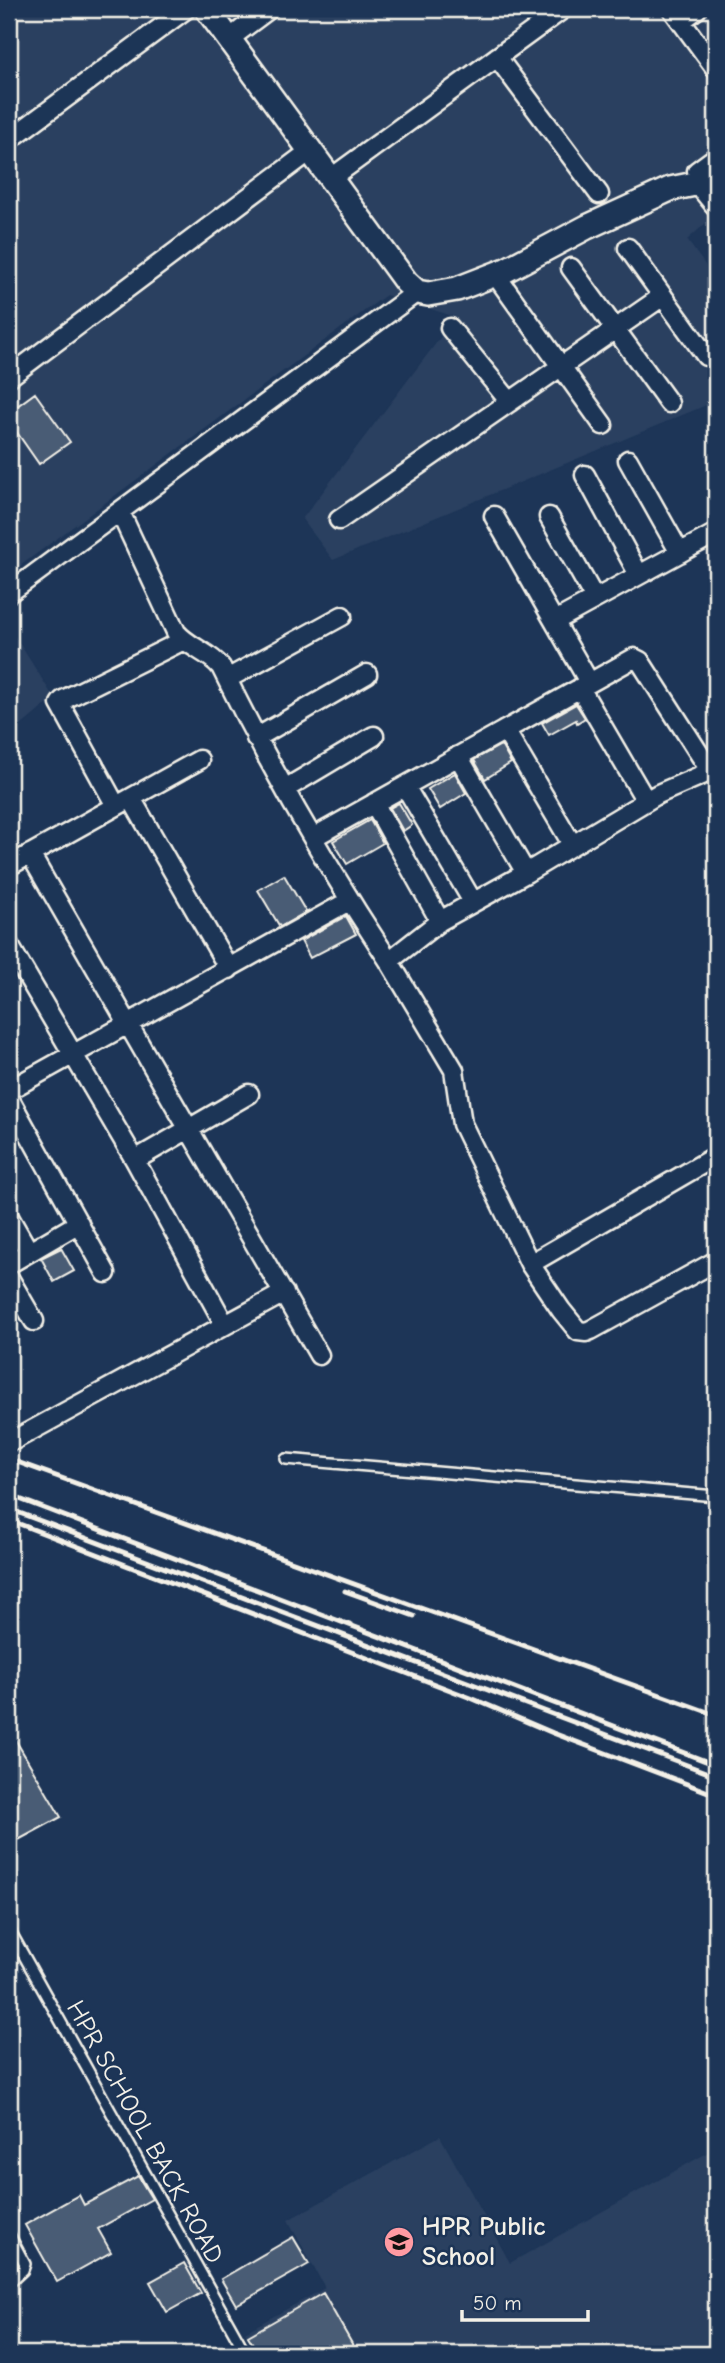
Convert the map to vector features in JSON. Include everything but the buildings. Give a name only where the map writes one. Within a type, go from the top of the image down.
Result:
[{"type":"street","points":[[9,139],[186,9]]},
{"type":"street","points":[[207,9],[406,282],[418,292],[428,294],[457,289],[495,274],[670,189],[695,184],[703,187],[716,203]]},
{"type":"street","points":[[229,38],[269,9]]},
{"type":"street","points":[[330,179],[563,9]]},
{"type":"street","points":[[697,9],[676,15],[716,69]]},
{"type":"street","points":[[497,57],[599,194]]},
{"type":"street","points":[[9,377],[310,151]]},
{"type":"street","points":[[697,171],[716,157]]},
{"type":"street","points":[[628,248],[706,356]]},
{"type":"street","points":[[571,268],[669,403]]},
{"type":"street","points":[[495,274],[603,425]]},
{"type":"street","points":[[9,593],[418,292]]},
{"type":"street","points":[[339,520],[663,296]]},
{"type":"street","points":[[450,328],[510,402]]},
{"type":"street","points":[[628,460],[680,553]]},
{"type":"street","points":[[585,475],[639,575]]},
{"type":"street","points":[[120,512],[177,632],[184,640],[218,663],[256,738],[349,901],[389,961],[454,1070],[462,1125],[530,1264],[569,1322],[578,1331],[586,1332],[716,1261]]},
{"type":"street","points":[[494,516],[555,621],[584,685],[646,801]]},
{"type":"street","points":[[549,517],[595,599]]},
{"type":"street","points":[[555,621],[716,533]]},
{"type":"street","points":[[227,679],[342,616]]},
{"type":"street","points":[[184,640],[63,700],[60,704],[229,969]]},
{"type":"street","points":[[314,838],[630,659],[638,659],[704,761],[708,766],[716,768]]},
{"type":"street","points":[[256,738],[367,674]]},
{"type":"street","points":[[505,730],[572,844]]},
{"type":"street","points":[[285,789],[374,736]]},
{"type":"street","points":[[458,756],[526,873]]},
{"type":"street","points":[[9,866],[199,760]]},
{"type":"street","points":[[389,961],[440,920],[526,873],[646,801],[716,768]]},
{"type":"street","points":[[405,786],[473,902]]},
{"type":"street","points":[[374,803],[440,920]]},
{"type":"street","points":[[30,854],[319,1355]]},
{"type":"street","points":[[9,1090],[349,901]]},
{"type":"street","points":[[9,946],[135,1160],[225,1325]]},
{"type":"street","points":[[135,1160],[249,1094]]},
{"type":"street","points":[[9,1098],[106,1273]]},
{"type":"street","points":[[530,1264],[716,1156]]},
{"type":"street","points":[[9,1217],[29,1252]]},
{"type":"street","points":[[9,1264],[79,1223]]},
{"type":"street","points":[[9,1278],[34,1321]]},
{"type":"street","points":[[14,1440],[284,1293]]},
{"type":"lane","points":[[286,1459],[716,1496]]},
{"type":"lane","name":"HPR SCHOOL BACK ROAD","points":[[9,1929],[246,2354]]},
{"type":"lane","points":[[9,2234],[25,2264],[23,2270],[9,2283]]},
{"type":"lane","points":[[9,2348],[12,2354]]},
{"type":"shaded area","points":[[9,9],[716,9],[716,214],[687,240],[716,280],[716,401],[333,560],[302,519],[456,317],[386,295],[9,574]]},
{"type":"shaded area","points":[[9,627],[54,698],[9,736]]},
{"type":"shaded area","name":"HPR Public School","points":[[440,2136],[510,2263],[716,2148],[716,2354],[257,2354],[245,2332],[325,2288],[288,2220]]},
{"type":"railway","points":[[9,1459],[716,1715]]},
{"type":"railway","points":[[9,1495],[716,1765]]},
{"type":"railway","points":[[9,1509],[716,1776]]},
{"type":"railway","points":[[9,1520],[716,1795]]},
{"type":"railway","points":[[345,1591],[414,1616]]},
{"type":"place","name":"HPR Public School","points":[[399,2242]]}]
